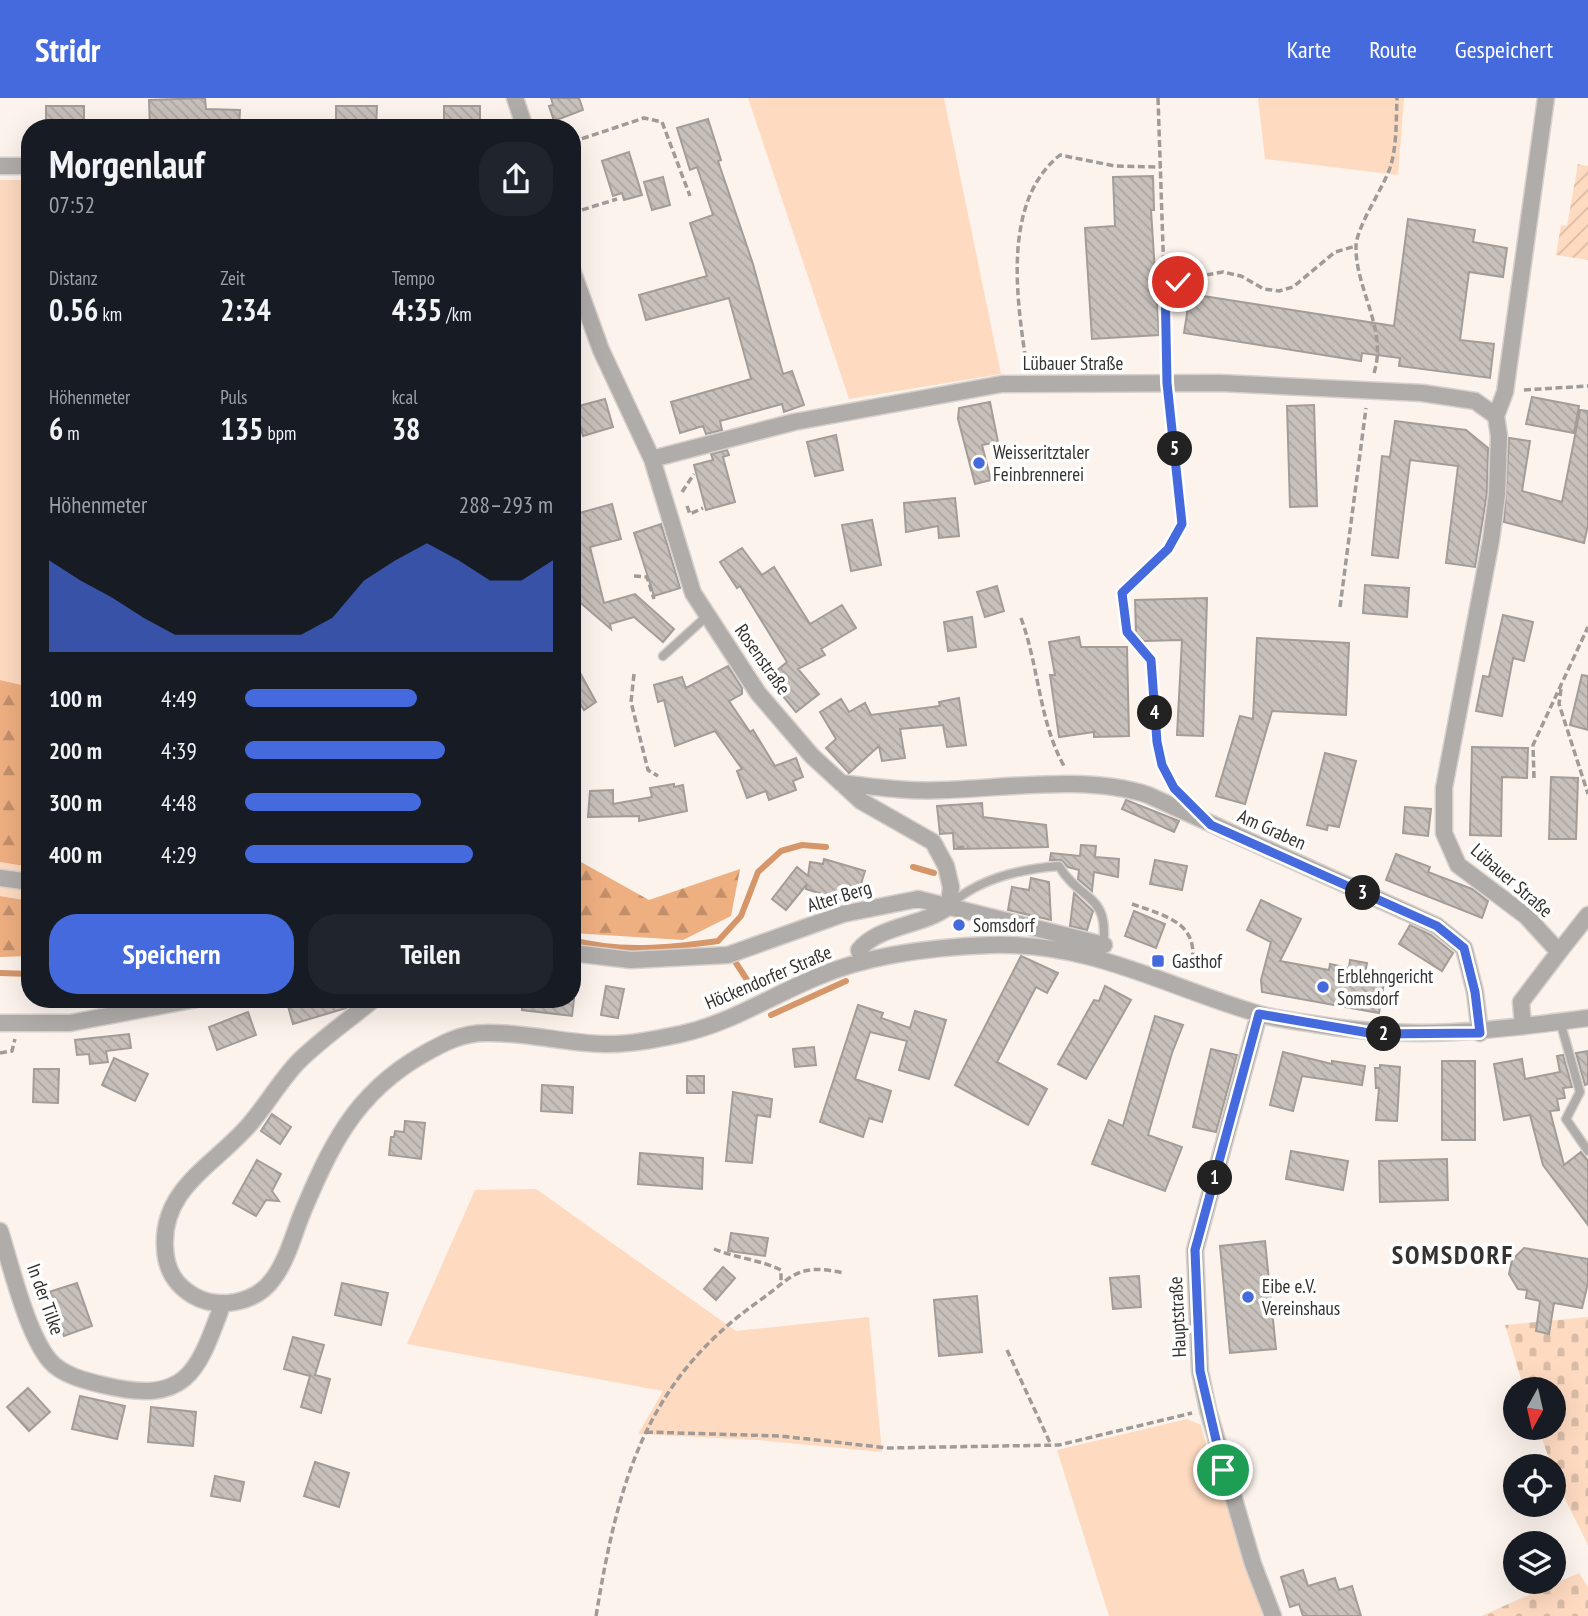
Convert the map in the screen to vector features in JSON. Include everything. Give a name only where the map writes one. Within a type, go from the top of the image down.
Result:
[{"type":"street","points":[[515,98],[522,119]]},
{"type":"street","name":"Lübauer Straße","points":[[1546,98],[1505,392],[1496,416],[1497,482],[1491,540],[1444,788],[1444,833],[1458,865],[1527,916],[1559,952]]},
{"type":"street","points":[[0,166],[21,166]]},
{"type":"street","name":"Rosenstraße","points":[[581,295],[601,350],[652,459],[693,593],[758,693],[801,744],[861,801],[933,842],[946,866],[951,887],[948,906]]},
{"type":"street","name":"Lübauer Straße","points":[[652,459],[794,422],[1002,384],[1167,383],[1422,393],[1475,401],[1496,416]]},
{"type":"street","name":"Am Graben","points":[[840,783],[920,790],[1031,784],[1128,788],[1437,926],[1464,948],[1475,992],[1480,1033]]},
{"type":"street","points":[[0,878],[21,881]]},
{"type":"street","name":"Alter Berg","points":[[581,954],[631,960],[728,955],[868,907],[918,899],[1103,951]]},
{"type":"street","points":[[862,961],[859,950],[866,941],[922,922],[948,906]]},
{"type":"street","points":[[1524,1026],[1521,1002],[1588,915]]},
{"type":"street","name":"Höckendorfer Straße","points":[[223,1303],[251,1299],[272,1281],[312,1189],[353,1112],[368,1094],[406,1064],[448,1040],[474,1032],[508,1032],[606,1045],[683,1034],[721,1023],[817,976],[862,961],[928,950],[996,945],[1103,951],[1259,1014],[1375,1034],[1480,1033],[1588,1017]]},
{"type":"street","points":[[0,1023],[69,1023],[149,1008]]},
{"type":"street","points":[[223,1303],[199,1299],[175,1283],[165,1256],[164,1226],[170,1206],[181,1190],[250,1123],[298,1063],[363,1008]]},
{"type":"street","name":"Hauptstraße","points":[[1259,1014],[1195,1250],[1200,1371],[1208,1410],[1253,1564],[1273,1616]]},
{"type":"street","name":"In der Tilke","points":[[0,1231],[39,1344],[52,1363],[81,1380],[135,1392],[156,1392],[173,1386],[188,1377],[203,1357],[223,1303]]},
{"type":"lane","points":[[1167,383],[1182,524],[1168,549],[1122,593],[1127,632],[1151,660],[1162,765],[1174,788],[1211,825]]},
{"type":"lane","points":[[663,656],[707,616]]},
{"type":"lane","points":[[948,906],[970,887],[989,880],[1038,867],[1059,866],[1067,879],[1085,890],[1106,921],[1103,951]]},
{"type":"lane","points":[[1560,1021],[1580,1093],[1566,1119],[1588,1151]]},
{"type":"path","points":[[1158,98],[1167,383]]},
{"type":"path","points":[[1340,607],[1369,390],[1376,366],[1374,318],[1356,246],[1361,228],[1377,201],[1392,163],[1397,98]]},
{"type":"path","points":[[581,139],[644,118],[662,122],[690,196]]},
{"type":"path","points":[[1029,384],[1017,296],[1017,244],[1025,207],[1050,162],[1060,155],[1115,166],[1161,167]]},
{"type":"path","points":[[581,210],[617,199]]},
{"type":"path","points":[[1165,282],[1223,272],[1279,292],[1293,287],[1335,252],[1356,246]]},
{"type":"path","points":[[1505,392],[1588,386]]},
{"type":"path","points":[[695,474],[682,490],[683,495],[690,514],[703,508]]},
{"type":"path","points":[[634,576],[647,577],[654,598]]},
{"type":"path","points":[[1021,618],[1037,673],[1049,740],[1066,770],[1081,787]]},
{"type":"path","points":[[1588,627],[1566,668],[1559,704],[1588,794]]},
{"type":"path","points":[[634,674],[631,702],[648,769],[658,776]]},
{"type":"path","points":[[1534,778],[1533,745],[1546,710],[1562,686]]},
{"type":"path","points":[[1132,904],[1183,926],[1192,939],[1189,974]]},
{"type":"path","points":[[0,1053],[12,1052],[16,1033]]},
{"type":"path","points":[[714,1249],[781,1270],[781,1285]]},
{"type":"path","points":[[596,1616],[622,1490],[646,1432],[673,1382],[697,1354],[742,1312],[807,1268],[844,1273]]},
{"type":"path","points":[[1007,1350],[1051,1445]]},
{"type":"path","points":[[646,1432],[780,1436],[888,1448],[1051,1445],[1208,1410]]},
{"type":"green space","points":[[748,98],[944,98],[1001,374],[849,399]]},
{"type":"green space","points":[[1258,98],[1404,98],[1398,175],[1265,159]]},
{"type":"green space","points":[[1578,164],[1588,166],[1588,260],[1556,255],[1561,225],[1567,226]]},
{"type":"green space","points":[[0,180],[21,180],[21,685],[0,680]]},
{"type":"green space","points":[[0,680],[21,685],[21,866],[0,862]]},
{"type":"green space","points":[[0,862],[21,866],[21,900],[0,896]]},
{"type":"green space","points":[[581,862],[649,900],[740,869],[731,916],[683,940],[581,934]]},
{"type":"green space","points":[[0,896],[21,900],[21,956],[0,957]]},
{"type":"green space","points":[[536,1189],[736,1331],[869,1317],[882,1452],[758,1440],[638,1434],[663,1391],[407,1344],[475,1190]]},
{"type":"green space","points":[[1588,1317],[1588,1545],[1566,1501],[1566,1454],[1547,1454],[1542,1440],[1566,1440],[1566,1377],[1520,1377],[1505,1325]]},
{"type":"green space","points":[[1187,1419],[1201,1425],[1211,1463],[1227,1485],[1264,1616],[1109,1616],[1057,1450]]},
{"type":"green space","points":[[1579,1573],[1588,1587],[1588,1616],[1481,1616],[1531,1594],[1566,1594],[1566,1579]]},
{"type":"building","points":[[205,98],[206,109],[240,110],[240,119],[150,119],[149,100]]},
{"type":"building","points":[[551,98],[579,98],[583,110],[553,119],[549,106],[553,105]]},
{"type":"building","points":[[46,106],[84,106],[84,119],[46,119]]},
{"type":"building","points":[[336,106],[377,106],[376,119],[336,119]]},
{"type":"building","points":[[444,106],[480,106],[480,119],[444,119]]},
{"type":"building","points":[[708,119],[721,160],[718,161],[753,264],[783,374],[792,371],[804,405],[784,412],[782,404],[720,421],[722,430],[706,434],[703,426],[680,433],[671,402],[751,379],[729,298],[646,320],[639,295],[707,276],[690,223],[713,215],[697,167],[690,170],[677,128]]},
{"type":"building","points":[[629,152],[642,195],[624,200],[622,193],[613,196],[602,161]]},
{"type":"building","points":[[1153,176],[1154,210],[1151,210],[1159,335],[1092,339],[1085,228],[1115,226],[1113,177]]},
{"type":"building","points":[[663,177],[670,205],[652,210],[644,182]]},
{"type":"building","points":[[1408,219],[1475,230],[1473,242],[1507,248],[1503,277],[1469,272],[1460,340],[1494,344],[1490,378],[1399,366],[1400,358],[1362,353],[1361,361],[1184,333],[1190,294],[1394,326]]},
{"type":"building","points":[[1532,397],[1579,406],[1574,433],[1526,424]]},
{"type":"building","points":[[605,399],[613,427],[583,436],[581,405]]},
{"type":"building","points":[[990,402],[998,442],[982,445],[991,480],[975,484],[958,419],[959,408]]},
{"type":"building","points":[[1314,405],[1317,506],[1290,507],[1287,406]]},
{"type":"building","points":[[1580,410],[1588,411],[1588,525],[1584,543],[1504,522],[1509,438],[1530,441],[1522,491],[1562,502]]},
{"type":"building","points":[[1395,421],[1466,430],[1488,448],[1487,493],[1475,567],[1446,563],[1458,466],[1410,460],[1398,558],[1372,555],[1382,456],[1390,457]]},
{"type":"building","points":[[836,435],[843,470],[815,476],[807,442]]},
{"type":"building","points":[[727,450],[729,455],[723,457],[735,502],[706,510],[694,465],[713,460],[711,454]]},
{"type":"building","points":[[955,498],[959,536],[939,538],[938,526],[906,532],[904,503]]},
{"type":"building","points":[[612,504],[621,539],[590,547],[604,603],[635,594],[674,629],[663,642],[634,617],[610,624],[611,629],[581,603],[581,513]]},
{"type":"building","points":[[872,520],[881,565],[851,571],[842,525]]},
{"type":"building","points":[[661,524],[680,588],[654,596],[634,533]]},
{"type":"building","points":[[742,548],[762,575],[774,567],[810,624],[842,605],[856,628],[821,649],[825,655],[798,669],[819,694],[796,712],[768,678],[787,662],[740,586],[737,588],[720,562]]},
{"type":"building","points":[[1365,585],[1409,588],[1407,617],[1363,613]]},
{"type":"building","points":[[997,586],[1004,611],[985,617],[977,592]]},
{"type":"building","points":[[1207,598],[1203,736],[1177,735],[1182,640],[1144,641],[1136,633],[1135,600]]},
{"type":"building","points":[[1503,615],[1533,622],[1524,661],[1513,658],[1502,716],[1476,711],[1483,676],[1489,677]]},
{"type":"building","points":[[972,617],[976,647],[948,651],[944,622]]},
{"type":"building","points":[[1079,637],[1081,647],[1127,647],[1129,736],[1094,737],[1094,732],[1059,737],[1050,675],[1055,675],[1049,642]]},
{"type":"building","points":[[1257,638],[1349,643],[1346,715],[1272,711],[1245,804],[1216,796],[1240,716],[1253,719]]},
{"type":"building","points":[[728,666],[742,688],[742,694],[729,701],[750,732],[753,730],[775,766],[796,758],[803,777],[793,781],[796,790],[769,800],[766,791],[747,798],[737,771],[742,769],[715,731],[675,746],[664,700],[658,702],[654,685],[682,677],[686,688]]},
{"type":"building","points":[[581,674],[596,702],[584,710],[581,705]]},
{"type":"building","points":[[1582,675],[1588,676],[1588,730],[1570,725]]},
{"type":"building","points":[[959,698],[966,745],[947,747],[943,725],[900,729],[905,758],[882,761],[879,746],[849,773],[826,748],[836,739],[820,712],[841,699],[849,712],[865,703],[871,715],[940,706],[939,702]]},
{"type":"building","points":[[1472,747],[1528,748],[1527,778],[1502,777],[1501,836],[1470,835]]},
{"type":"building","points":[[1325,753],[1356,761],[1339,827],[1328,825],[1327,830],[1307,825]]},
{"type":"building","points":[[1551,777],[1578,778],[1576,839],[1549,839]]},
{"type":"building","points":[[674,784],[674,787],[683,785],[687,811],[639,821],[639,816],[588,817],[590,791],[613,790],[613,804],[652,797],[650,788]]},
{"type":"building","points":[[1126,800],[1179,821],[1174,832],[1122,809]]},
{"type":"building","points":[[982,803],[983,817],[1046,825],[1048,847],[954,849],[953,833],[940,834],[937,806]]},
{"type":"building","points":[[1405,807],[1431,809],[1428,836],[1403,833]]},
{"type":"building","points":[[1081,845],[1096,846],[1095,857],[1119,859],[1118,877],[1094,872],[1092,891],[1078,879],[1079,870],[1068,867],[1061,860],[1050,860],[1051,853],[1080,856]]},
{"type":"building","points":[[1396,854],[1430,867],[1428,872],[1472,889],[1488,901],[1482,918],[1386,880]]},
{"type":"building","points":[[824,859],[865,871],[856,900],[843,896],[841,900],[806,889],[807,884],[786,910],[772,899],[797,867],[808,876],[810,862],[823,864]]},
{"type":"building","points":[[1155,860],[1187,866],[1182,890],[1150,884]]},
{"type":"building","points":[[1031,878],[1049,882],[1051,920],[1008,910],[1012,887],[1029,890]]},
{"type":"building","points":[[1074,893],[1093,911],[1087,930],[1070,926]]},
{"type":"building","name":"Erblehngericht Somsdorf","points":[[1261,900],[1301,919],[1280,961],[1329,970],[1330,964],[1349,968],[1350,960],[1367,963],[1365,973],[1385,976],[1379,1013],[1262,992],[1261,980],[1271,942],[1247,930]]},
{"type":"building","points":[[1134,911],[1165,924],[1156,948],[1125,936]]},
{"type":"building","points":[[1410,925],[1431,935],[1453,953],[1442,971],[1399,944]]},
{"type":"building","points":[[1021,956],[1058,973],[1047,993],[1036,987],[997,1062],[1047,1089],[1028,1125],[955,1085]]},
{"type":"building","points":[[606,986],[624,989],[618,1018],[601,1015]]},
{"type":"building","points":[[1105,986],[1131,1000],[1086,1079],[1058,1064],[1094,1000],[1099,1001]]},
{"type":"building","points":[[858,1005],[883,1013],[881,1018],[910,1028],[915,1011],[946,1020],[929,1079],[899,1070],[907,1041],[870,1032],[855,1079],[891,1091],[882,1122],[869,1118],[863,1137],[820,1122]]},
{"type":"building","points":[[289,1008],[346,1008],[293,1024]]},
{"type":"building","points":[[522,1008],[573,1008],[572,1016]]},
{"type":"building","points":[[248,1012],[256,1035],[217,1050],[209,1027]]},
{"type":"building","points":[[1155,1016],[1183,1025],[1148,1135],[1182,1147],[1165,1191],[1092,1164],[1109,1120],[1123,1126]]},
{"type":"building","points":[[129,1034],[131,1048],[106,1051],[108,1062],[90,1064],[89,1054],[77,1055],[75,1040]]},
{"type":"building","points":[[814,1047],[816,1065],[795,1067],[793,1049]]},
{"type":"building","points":[[1211,1049],[1237,1055],[1216,1132],[1193,1127]]},
{"type":"building","points":[[1588,1051],[1588,1084],[1585,1085],[1576,1053]]},
{"type":"building","points":[[1283,1052],[1332,1064],[1332,1061],[1365,1066],[1362,1085],[1302,1076],[1293,1111],[1270,1105]]},
{"type":"building","points":[[1563,1055],[1572,1087],[1563,1088],[1565,1098],[1557,1099],[1559,1110],[1550,1111],[1564,1165],[1581,1152],[1588,1161],[1588,1225],[1543,1165],[1530,1115],[1504,1120],[1494,1064],[1522,1059],[1525,1079],[1560,1072],[1557,1056]]},
{"type":"building","points":[[114,1058],[148,1074],[135,1101],[102,1085]]},
{"type":"building","points":[[1442,1061],[1475,1061],[1475,1140],[1442,1140]]},
{"type":"building","points":[[1380,1065],[1400,1067],[1397,1121],[1376,1120],[1379,1088],[1376,1088],[1375,1068],[1380,1068]]},
{"type":"building","points":[[34,1069],[59,1069],[58,1103],[33,1102]]},
{"type":"building","points":[[687,1076],[704,1076],[704,1093],[687,1093]]},
{"type":"building","points":[[542,1085],[573,1087],[572,1113],[541,1111]]},
{"type":"building","points":[[733,1092],[772,1099],[770,1117],[757,1115],[752,1163],[726,1161]]},
{"type":"building","points":[[272,1114],[291,1127],[280,1144],[261,1131]]},
{"type":"building","points":[[405,1121],[425,1123],[421,1159],[389,1155],[391,1137],[394,1137],[395,1131],[404,1132]]},
{"type":"building","points":[[1291,1151],[1348,1161],[1343,1190],[1286,1179]]},
{"type":"building","points":[[640,1153],[703,1158],[702,1189],[638,1184]]},
{"type":"building","points":[[1447,1159],[1448,1200],[1380,1202],[1379,1161]]},
{"type":"building","points":[[257,1160],[281,1174],[272,1191],[279,1201],[266,1200],[256,1216],[233,1203]]},
{"type":"building","points":[[731,1233],[768,1238],[765,1256],[728,1251]]},
{"type":"building","points":[[1265,1241],[1276,1349],[1230,1353],[1220,1246]]},
{"type":"building","points":[[1524,1248],[1588,1259],[1588,1283],[1582,1308],[1554,1303],[1549,1334],[1536,1331],[1540,1301],[1526,1298],[1527,1290],[1518,1289],[1509,1274],[1512,1260]]},
{"type":"building","points":[[723,1267],[735,1278],[716,1300],[704,1289]]},
{"type":"building","points":[[1139,1276],[1141,1307],[1113,1309],[1110,1278]]},
{"type":"building","points":[[77,1283],[92,1326],[64,1336],[49,1292]]},
{"type":"building","points":[[342,1283],[388,1293],[381,1325],[335,1315]]},
{"type":"building","points":[[977,1296],[982,1352],[939,1356],[934,1300]]},
{"type":"building","points":[[293,1337],[324,1345],[315,1375],[330,1379],[321,1413],[301,1407],[310,1376],[284,1369]]},
{"type":"building","points":[[28,1388],[50,1412],[29,1431],[7,1407]]},
{"type":"building","points":[[80,1396],[125,1406],[117,1439],[72,1429]]},
{"type":"building","points":[[151,1407],[196,1412],[193,1446],[148,1442]]},
{"type":"building","points":[[315,1462],[349,1473],[339,1507],[304,1496]]},
{"type":"building","points":[[215,1476],[244,1482],[240,1501],[211,1496]]},
{"type":"building","points":[[1303,1570],[1308,1586],[1335,1578],[1339,1590],[1352,1586],[1361,1616],[1303,1616],[1299,1604],[1290,1607],[1281,1577]]},
{"type":"waterway","points":[[581,942],[626,948],[718,941],[741,916],[758,872],[781,851],[802,845],[826,847]]},
{"type":"waterway","points":[[913,867],[934,873]]},
{"type":"waterway","points":[[736,963],[753,989]]},
{"type":"waterway","points":[[0,973],[21,974]]},
{"type":"waterway","points":[[771,1015],[846,981]]},
{"type":"place","name":"Weisseritztaler Feinbrennerei","points":[[979,463]]},
{"type":"place","name":"Somsdorf","points":[[959,925]]},
{"type":"place","name":"Gasthof","points":[[1158,961]]},
{"type":"place","name":"Erblehngericht Somsdorf","points":[[1323,987]]},
{"type":"place","name":"Eibe e.V. Vereinshaus","points":[[1248,1297]]},
{"type":"district","name":"SOMSDORF","points":[[1453,1255]]},
{"type":"route","points":[[1178,282],[1165,282],[1165,305],[1167,383],[1182,524],[1168,549],[1122,593],[1127,632],[1151,660],[1157,742],[1162,765],[1174,788],[1211,825],[1437,926],[1464,948],[1475,992],[1480,1033],[1375,1034],[1259,1014],[1195,1250],[1200,1371],[1223,1470]]}]
